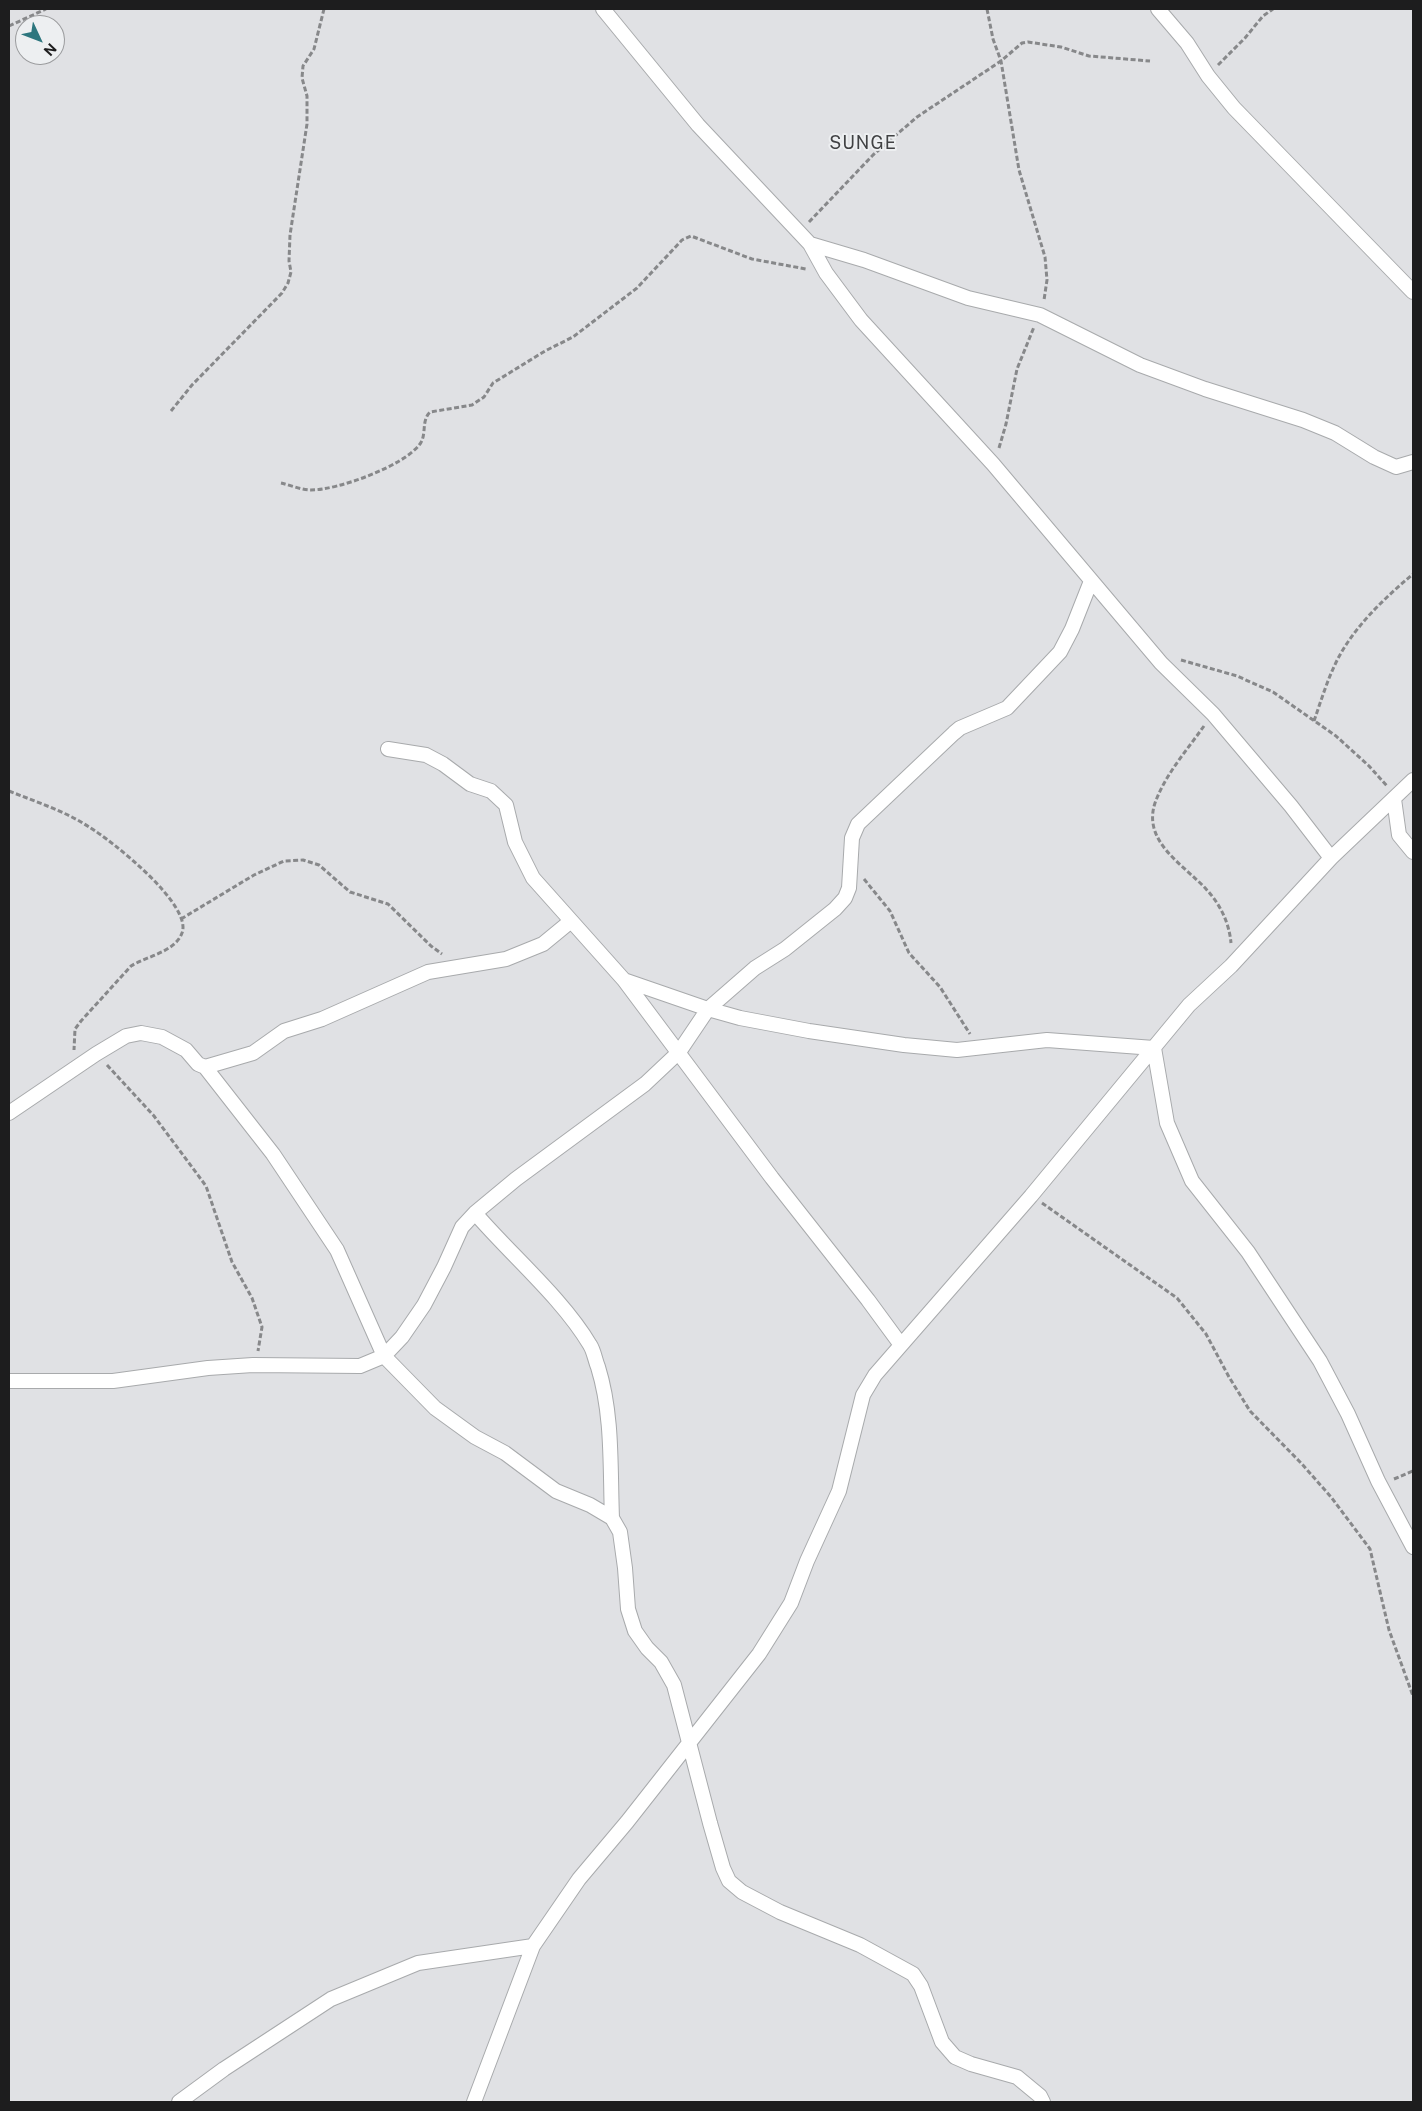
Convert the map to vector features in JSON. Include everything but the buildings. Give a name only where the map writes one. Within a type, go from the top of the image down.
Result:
[{"type":"street","points":[[603,9],[698,125],[810,244],[826,274],[861,320],[993,464],[1161,663],[1213,714],[1291,806],[1331,858]]},
{"type":"street","points":[[1158,9],[1187,43],[1208,76],[1234,108],[1413,292]]},
{"type":"street","points":[[810,244],[864,260],[968,298],[1040,315],[1140,365],[1205,389],[1303,420],[1335,433],[1374,457],[1396,467],[1413,462]]},
{"type":"street","points":[[9,1380],[113,1380],[208,1368],[253,1365],[360,1366],[384,1356],[402,1337],[424,1305],[462,1228],[475,1213],[516,1179],[645,1084],[679,1052],[708,1009],[755,968],[785,949],[835,909],[845,898],[849,888],[852,838],[858,824],[960,728],[1007,708],[1060,652],[1072,629],[1091,581]]},
{"type":"street","points":[[388,749],[426,755],[443,764],[470,784],[492,792],[506,805],[515,842],[533,878],[624,980],[772,1178],[901,1345]]},
{"type":"street","points":[[474,2102],[533,1946],[579,1879],[627,1822],[759,1654],[791,1603],[807,1561],[839,1492],[863,1395],[876,1375],[1031,1196],[1189,1005],[1230,966],[1331,858],[1413,780]]},
{"type":"street","points":[[1394,799],[1399,835],[1413,852]]},
{"type":"street","points":[[205,1067],[253,1053],[284,1031],[322,1019],[428,972],[506,959],[543,944],[571,921]]},
{"type":"street","points":[[624,980],[740,1018],[809,1031],[904,1045],[957,1050],[1047,1040],[1154,1048]]},
{"type":"street","points":[[9,1113],[126,1036],[140,1033],[152,1034],[175,1042],[186,1050],[198,1064],[205,1067],[273,1154],[337,1250],[384,1356],[435,1408],[475,1436],[505,1453],[556,1491],[590,1505],[612,1518]]},
{"type":"street","points":[[1154,1048],[1167,1123],[1192,1180],[1248,1252],[1285,1311],[1320,1361],[1348,1414],[1378,1481],[1413,1547]]},
{"type":"street","points":[[475,1213],[536,1278],[572,1320],[591,1346],[605,1391],[612,1518],[620,1532],[628,1609],[635,1631],[646,1648],[661,1662],[674,1685],[720,1859],[730,1881],[742,1892],[780,1912],[860,1945],[912,1974],[921,1986],[942,2042],[955,2057],[971,2064],[1017,2077],[1040,2096],[1043,2102]]},
{"type":"street","points":[[179,2102],[224,2069],[331,1999],[418,1963],[533,1946]]},
{"type":"path","points":[[9,26],[46,9]]},
{"type":"path","points":[[171,411],[192,385],[275,300],[288,283],[291,272],[289,262],[291,225],[307,124],[307,96],[302,78],[303,66],[314,49],[324,9]]},
{"type":"path","points":[[987,9],[993,39],[1001,61],[1019,170],[1045,257],[1048,280],[1040,315],[1017,369],[1006,424],[993,464]]},
{"type":"path","points":[[1208,76],[1245,38],[1263,16],[1273,9]]},
{"type":"path","points":[[799,233],[830,197],[917,117],[1001,61],[1022,43],[1028,42],[1061,47],[1089,56],[1150,62]]},
{"type":"path","points":[[281,483],[309,490],[332,488],[396,463],[421,443],[425,432],[426,415],[430,412],[472,405],[484,397],[493,383],[545,350],[573,337],[637,288],[682,240],[691,236],[752,259],[826,274]]},
{"type":"path","points":[[1314,720],[1325,689],[1342,653],[1365,620],[1413,574]]},
{"type":"path","points":[[1161,663],[1178,660],[1188,662],[1253,682],[1273,692],[1336,736],[1384,781],[1394,799]]},
{"type":"path","points":[[1213,714],[1171,773],[1156,802],[1152,816],[1154,828],[1162,846],[1181,867],[1206,889],[1222,911],[1229,928],[1230,966]]},
{"type":"path","points":[[9,791],[70,816],[109,840],[151,876],[172,902],[181,918],[183,932],[178,940],[160,953],[131,966],[75,1029],[76,1068]]},
{"type":"path","points":[[181,918],[254,875],[284,861],[303,860],[318,864],[350,892],[388,904],[431,946],[459,966]]},
{"type":"path","points":[[850,861],[890,911],[909,953],[940,987],[979,1048]]},
{"type":"path","points":[[96,1054],[154,1116],[206,1186],[232,1262],[252,1298],[262,1327],[261,1344],[253,1365]]},
{"type":"path","points":[[1031,1196],[1177,1298],[1206,1334],[1250,1411],[1271,1431],[1331,1497],[1370,1549],[1389,1630],[1413,1696]]},
{"type":"path","points":[[1378,1481],[1398,1478],[1413,1471]]},
{"type":"district","name":"SUNGE","points":[[863,143]]}]
